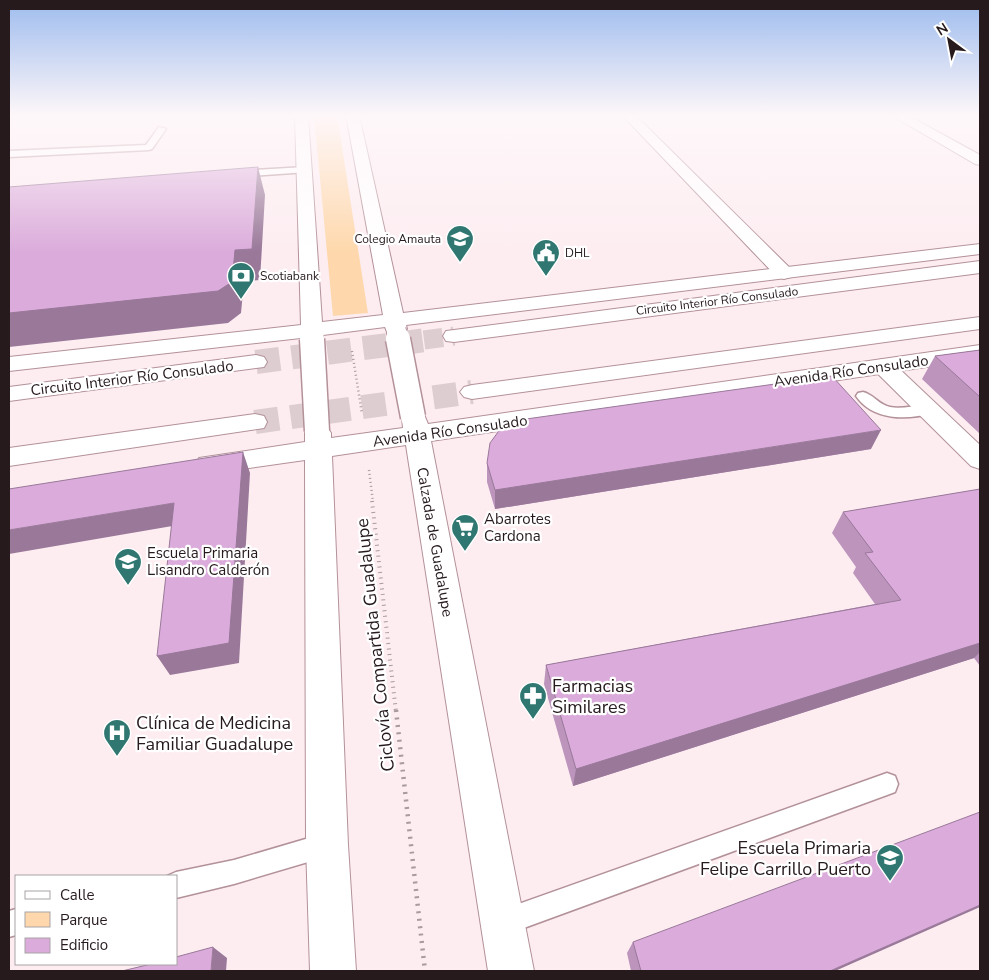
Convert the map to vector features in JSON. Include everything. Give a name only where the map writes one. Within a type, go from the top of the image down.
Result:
[{"type":"main road","points":[[304,161],[311,335],[318,440],[327,845],[333,971]]},
{"type":"main road","name":"Calzada de Guadalupe","points":[[361,161],[415,426],[511,971]]},
{"type":"main road","points":[[673,161],[784,273]]},
{"type":"main road","points":[[9,364],[311,335],[348,326],[395,325],[980,249]]},
{"type":"main road","name":"Circuito Interior Río Consulado","points":[[454,336],[980,267]]},
{"type":"main road","points":[[472,392],[980,323]]},
{"type":"main road","name":"Avenida Río Consulado","points":[[183,469],[318,440],[366,443],[415,426],[980,352]]},
{"type":"main road","name":"Circuito Interior Río Consulado","points":[[9,394],[256,362]]},
{"type":"main road","points":[[883,366],[980,460]]},
{"type":"main road","points":[[9,457],[255,422]]},
{"type":"lane","points":[[229,174],[305,170]]},
{"type":"lane","points":[[863,396],[874,406],[895,413],[928,410]]},
{"type":"lane","points":[[502,923],[887,784]]},
{"type":"lane","points":[[178,885],[234,872],[327,845]]},
{"type":"path","name":"Ciclovía Compartida Guadalupe","points":[[348,326],[366,443],[425,971]]},
{"type":"green space","points":[[318,161],[344,161],[368,313],[333,316]]},
{"type":"building","points":[[258,167],[252,249],[235,250],[232,282],[218,291],[9,313],[9,187]]},
{"type":"building","points":[[980,350],[980,397],[935,356]]},
{"type":"building","points":[[832,376],[881,430],[495,490],[487,463],[490,443],[501,428],[519,420]]},
{"type":"building","points":[[243,452],[229,643],[157,656],[174,503],[9,530],[9,489]]},
{"type":"building","points":[[980,489],[980,643],[576,769],[546,665],[901,600],[865,553],[873,552],[843,512]]},
{"type":"building","name":"Escuela Primaria Felipe Carrillo Puerto","points":[[980,812],[980,905],[830,971],[641,971],[633,942]]},
{"type":"building","points":[[213,947],[211,971],[122,971],[147,965],[178,965],[178,956]]},
{"type":"tunnel","points":[[424,340],[454,336]]},
{"type":"tunnel","points":[[256,362],[434,339]]},
{"type":"tunnel","points":[[255,422],[472,392]]},
{"type":"place","name":"Colegio Amauta","points":[[460,263]]},
{"type":"place","name":"DHL","points":[[546,277]]},
{"type":"place","name":"Scotiabank","points":[[241,300]]},
{"type":"place","name":"Abarrotes Cardona","points":[[465,552]]},
{"type":"place","name":"Escuela Primaria Lisandro Calderón","points":[[128,586]]},
{"type":"place","name":"Farmacias Similares","points":[[533,720]]},
{"type":"place","name":"Clínica de Medicina Familiar Guadalupe","points":[[117,757]]},
{"type":"place","name":"Escuela Primaria Felipe Carrillo Puerto","points":[[890,882]]}]
